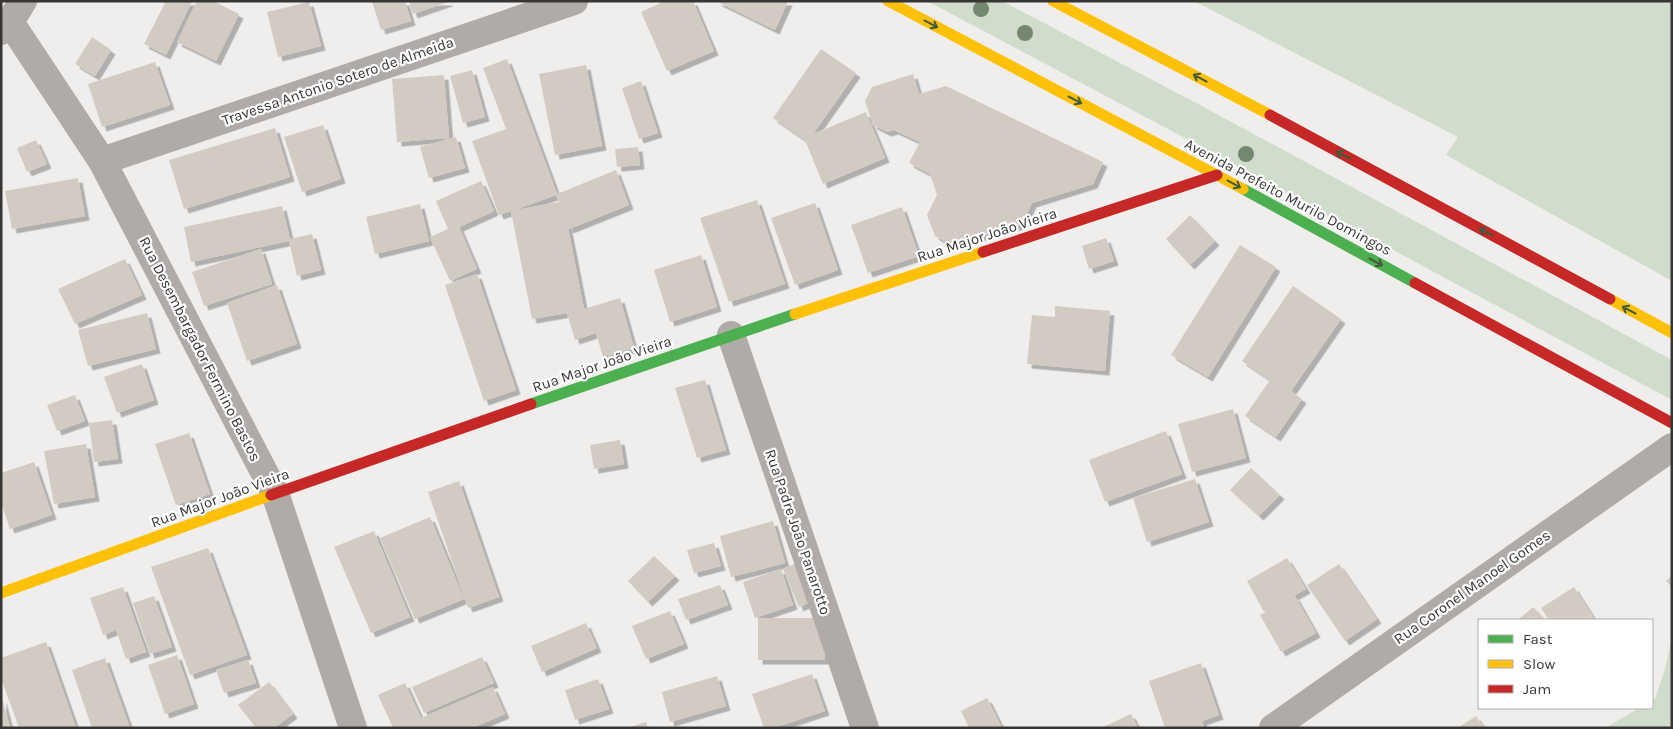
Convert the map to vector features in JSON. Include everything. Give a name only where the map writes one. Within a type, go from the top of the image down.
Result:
[{"type":"main road","name":"Avenida Prefeito Murilo Domingos","points":[[888,1],[1217,175],[1672,423]]},
{"type":"main road","points":[[1054,1],[1281,121],[1672,333]]},
{"type":"main road","name":"Rua Major João Vieira","points":[[1,593],[275,493],[731,336],[1217,175]]},
{"type":"street","name":"Travessa Antonio Sotero de Almeida","points":[[102,161],[574,1]]},
{"type":"street","name":"Rua Desembargador Fermino Bastos","points":[[11,18],[102,161],[275,493],[353,728]]},
{"type":"street","name":"Rua Padre João Panarotto","points":[[731,336],[865,728]]},
{"type":"street","name":"Rua Coronel Manoel Gomes","points":[[1273,728],[1672,446]]},
{"type":"green space","points":[[927,1],[1002,1],[1200,105],[1672,360],[1672,400],[1183,137]]},
{"type":"green space","points":[[1194,1],[1672,1],[1672,281],[1446,155],[1458,137]]},
{"type":"green space","points":[[1672,637],[1672,728],[1605,728],[1637,709],[1653,709],[1653,700],[1665,669]]},
{"type":"building","points":[[161,1],[192,1],[166,55],[144,44],[165,3]]},
{"type":"building","points":[[197,1],[213,1],[239,14],[216,61],[177,42]]},
{"type":"building","points":[[372,1],[405,1],[411,21],[381,30]]},
{"type":"building","points":[[409,1],[448,1],[448,2],[413,14]]},
{"type":"building","points":[[665,1],[693,1],[714,51],[667,71],[641,12]]},
{"type":"building","points":[[716,1],[788,1],[775,30]]},
{"type":"building","points":[[309,2],[321,46],[278,57],[267,12]]},
{"type":"building","points":[[92,37],[111,50],[95,76],[75,64]]},
{"type":"building","points":[[821,49],[856,73],[813,134],[866,112],[885,158],[823,184],[805,140],[773,118]]},
{"type":"building","points":[[507,59],[557,194],[616,170],[629,205],[569,229],[567,223],[584,309],[620,298],[634,348],[603,357],[596,333],[575,340],[567,313],[532,319],[511,211],[499,215],[472,141],[506,129],[483,68]],"holes":[[[556,195],[559,202],[513,211]]]},
{"type":"building","points":[[155,62],[170,105],[102,127],[88,84]]},
{"type":"building","points":[[586,65],[602,146],[555,155],[539,74]]},
{"type":"building","points":[[472,70],[485,117],[463,123],[450,76]]},
{"type":"building","points":[[913,74],[919,94],[946,86],[1103,162],[1093,184],[1032,203],[1022,224],[953,245],[935,236],[927,215],[937,195],[930,174],[909,163],[920,142],[894,130],[887,132],[873,125],[865,101],[872,87]]},
{"type":"building","points":[[444,75],[449,138],[397,142],[392,79]]},
{"type":"building","points":[[641,81],[658,133],[639,139],[622,88]]},
{"type":"building","points":[[323,125],[341,179],[302,192],[284,137]]},
{"type":"building","points":[[275,128],[290,177],[184,209],[169,160]]},
{"type":"building","points":[[456,137],[465,168],[429,178],[420,147]]},
{"type":"building","points":[[36,140],[47,164],[27,172],[17,148]]},
{"type":"building","points":[[638,147],[640,165],[617,167],[615,149]]},
{"type":"building","points":[[78,178],[85,216],[12,229],[5,191]]},
{"type":"building","points":[[481,181],[494,211],[459,227],[477,269],[450,281],[430,237],[448,229],[436,201]]},
{"type":"building","points":[[757,200],[785,284],[729,302],[700,218]]},
{"type":"building","points":[[815,203],[838,270],[795,285],[771,218]]},
{"type":"building","points":[[420,204],[429,241],[375,254],[366,217]]},
{"type":"building","points":[[282,206],[290,239],[312,234],[321,270],[297,276],[289,241],[191,262],[184,227]]},
{"type":"building","points":[[902,207],[919,256],[868,273],[851,225]]},
{"type":"building","points":[[1190,215],[1215,241],[1190,265],[1166,239]]},
{"type":"building","points":[[1106,238],[1114,261],[1089,269],[1082,246]]},
{"type":"building","points":[[1240,245],[1276,267],[1208,377],[1171,355]]},
{"type":"building","points":[[261,249],[272,284],[204,306],[192,272]]},
{"type":"building","points":[[701,255],[717,307],[670,322],[654,270]]},
{"type":"building","points":[[125,259],[142,295],[75,324],[58,289]]},
{"type":"building","points":[[477,274],[516,390],[484,401],[445,285]]},
{"type":"building","points":[[277,285],[297,344],[247,361],[227,303]]},
{"type":"building","points":[[1293,286],[1341,319],[1291,391],[1302,399],[1276,437],[1245,416],[1270,380],[1242,361]]},
{"type":"building","points":[[1055,306],[1110,311],[1105,371],[1027,364],[1032,315],[1055,317]]},
{"type":"building","points":[[147,313],[156,349],[88,366],[78,330]]},
{"type":"building","points":[[142,364],[154,400],[117,413],[104,377]]},
{"type":"building","points":[[705,380],[726,450],[697,458],[675,388]]},
{"type":"building","points":[[75,395],[85,421],[57,431],[47,405]]},
{"type":"building","points":[[1233,409],[1246,458],[1192,472],[1178,424]]},
{"type":"building","points":[[112,420],[118,459],[94,462],[89,423]]},
{"type":"building","points":[[1166,431],[1182,474],[1105,502],[1089,460]]},
{"type":"building","points":[[189,433],[210,494],[176,505],[155,444]]},
{"type":"building","points":[[620,440],[624,464],[594,469],[590,445]]},
{"type":"building","points":[[86,444],[95,497],[54,504],[44,451]]},
{"type":"building","points":[[34,462],[52,515],[10,529],[1,502],[1,473]]},
{"type":"building","points":[[1251,468],[1280,495],[1259,516],[1230,490]]},
{"type":"building","points":[[1195,479],[1209,522],[1147,542],[1133,498]]},
{"type":"building","points":[[459,481],[499,597],[468,608],[428,492]]},
{"type":"building","points":[[430,517],[464,599],[415,619],[380,538]]},
{"type":"building","points":[[773,521],[785,563],[731,577],[720,536]]},
{"type":"building","points":[[374,531],[410,617],[371,633],[334,547]]},
{"type":"building","points":[[714,543],[721,566],[694,573],[687,550]]},
{"type":"building","points":[[208,548],[247,655],[190,675],[151,567]]},
{"type":"building","points":[[654,556],[675,576],[648,602],[628,581]]},
{"type":"building","points":[[1287,558],[1306,589],[1264,612],[1247,581]]},
{"type":"building","points":[[801,561],[817,599],[799,607],[783,569]]},
{"type":"building","points":[[1339,564],[1377,619],[1345,641],[1307,585]]},
{"type":"building","points":[[781,569],[793,605],[755,618],[743,582]]},
{"type":"building","points":[[1672,575],[1672,587],[1666,581]]},
{"type":"building","points":[[720,585],[728,605],[686,620],[678,599]]},
{"type":"building","points":[[123,587],[146,652],[126,659],[116,630],[103,635],[90,598]]},
{"type":"building","points":[[1574,587],[1594,619],[1548,619],[1541,608]]},
{"type":"building","points":[[154,596],[172,647],[150,654],[133,603]]},
{"type":"building","points":[[1295,596],[1316,633],[1281,652],[1260,615]]},
{"type":"building","points":[[1533,607],[1544,619],[1519,619]]},
{"type":"building","points":[[670,611],[684,644],[646,659],[632,626]]},
{"type":"building","points":[[758,618],[824,618],[825,660],[758,660]]},
{"type":"building","points":[[586,623],[597,648],[542,672],[531,646]]},
{"type":"building","points":[[46,642],[76,728],[19,728],[1,678],[1,658]]},
{"type":"building","points":[[177,655],[194,704],[165,714],[148,665]]},
{"type":"building","points":[[482,657],[494,683],[424,713],[412,687]]},
{"type":"building","points":[[105,658],[130,728],[92,728],[72,670]]},
{"type":"building","points":[[248,660],[256,683],[224,693],[216,670]]},
{"type":"building","points":[[1201,663],[1219,715],[1202,721],[1204,728],[1165,728],[1149,681]]},
{"type":"building","points":[[812,674],[825,711],[773,728],[764,728],[752,694]]},
{"type":"building","points":[[717,676],[726,706],[670,722],[662,692]]},
{"type":"building","points":[[598,679],[609,709],[575,720],[565,690]]},
{"type":"building","points":[[269,682],[293,714],[274,728],[256,728],[238,705]]},
{"type":"building","points":[[405,683],[421,718],[493,687],[505,714],[472,728],[393,728],[378,695]]},
{"type":"building","points":[[2,698],[10,728],[1,728]]},
{"type":"building","points":[[987,698],[1002,728],[969,728],[961,711]]},
{"type":"building","points":[[1131,714],[1138,728],[1101,728]]},
{"type":"building","points":[[1476,716],[1484,728],[1458,728]]},
{"type":"building","points":[[646,722],[648,728],[630,728],[630,727]]},
{"type":"traffic: fast","points":[[1243,189],[1415,283]]},
{"type":"traffic: fast","points":[[531,404],[795,314]]},
{"type":"traffic: slow","points":[[888,1],[1243,189]]},
{"type":"traffic: slow","points":[[1053,1],[1270,115]]},
{"type":"traffic: slow","points":[[795,314],[983,252]]},
{"type":"traffic: slow","points":[[1610,299],[1672,333]]},
{"type":"traffic: slow","points":[[1,593],[271,495]]},
{"type":"traffic: jam","points":[[1270,115],[1610,299]]},
{"type":"traffic: jam","points":[[983,252],[1217,175]]},
{"type":"traffic: jam","points":[[1415,283],[1672,423]]},
{"type":"traffic: jam","points":[[271,495],[531,404]]}]
